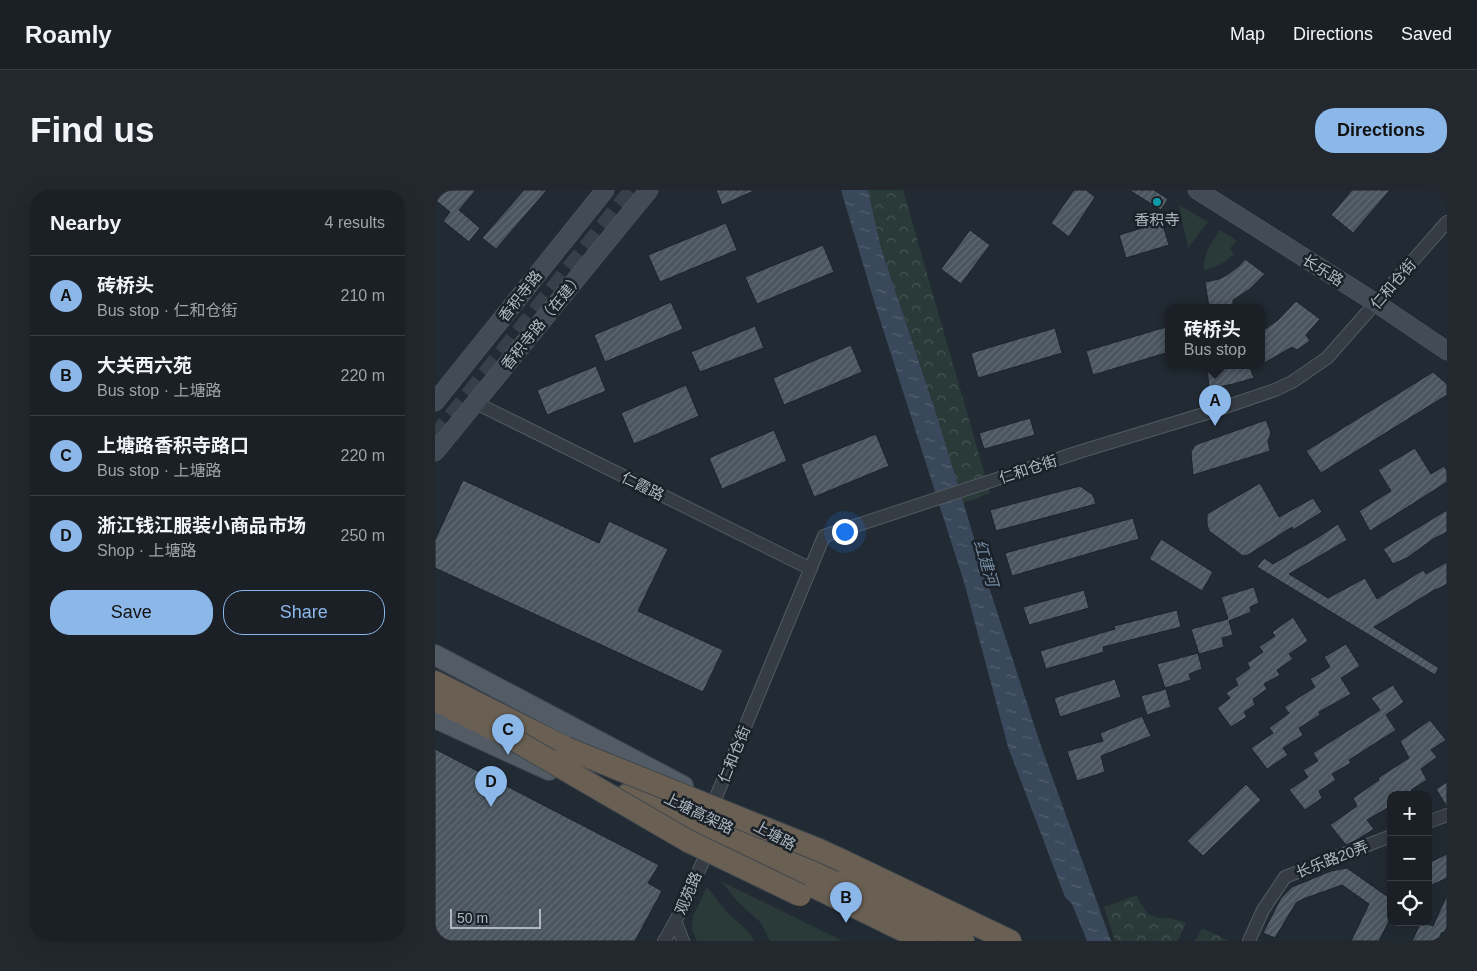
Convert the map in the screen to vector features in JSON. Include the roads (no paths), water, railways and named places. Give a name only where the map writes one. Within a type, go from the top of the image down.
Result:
[{"type":"highway","name":"上塘高架路","points":[[435,682],[566,748],[963,941]]},
{"type":"highway","name":"上塘高架路","points":[[435,700],[925,941]]},
{"type":"highway","points":[[511,738],[687,841],[895,941]]},
{"type":"highway","points":[[566,748],[819,850],[1010,941]]},
{"type":"main road","name":"香积寺路","points":[[435,402],[605,190]]},
{"type":"main road","points":[[551,257],[581,230],[613,190]]},
{"type":"main road","points":[[585,268],[595,245],[640,190]]},
{"type":"main road","name":"香积寺路（在建）","points":[[435,452],[649,190]]},
{"type":"main road","name":"长乐路","points":[[1197,190],[1376,303],[1447,351]]},
{"type":"main road","name":"上塘路","points":[[435,655],[869,884],[985,941]]},
{"type":"main road","points":[[435,718],[711,845],[909,941]]},
{"type":"street","name":"仁和仓街","points":[[714,802],[824,536],[1082,451],[1207,413],[1275,390],[1292,382],[1327,358],[1447,222]]},
{"type":"street","name":"仁霞路","points":[[475,402],[811,569]]},
{"type":"street","points":[[1432,821],[1447,815]]},
{"type":"street","name":"长乐路20弄","points":[[1249,941],[1263,910],[1285,877],[1387,838]]},
{"type":"street","name":"观苑路","points":[[664,941],[676,923],[711,845]]},
{"type":"street","points":[[676,923],[683,941]]},
{"type":"water","points":[[841,190],[868,190],[881,248],[936,413],[989,587],[1040,743],[1111,941],[1087,941],[1072,904],[1065,897],[1008,747],[964,582],[874,301]]},
{"type":"tunnel","points":[[435,438],[633,190]]},
{"type":"place","name":"香积寺","points":[[1157,202]]},
{"type":"place","name":"砖桥头","points":[[1215,426]]},
{"type":"place","name":"上塘路香积寺路口","points":[[508,755]]},
{"type":"place","name":"浙江钱江服装小商品市场","points":[[491,807]]},
{"type":"place","name":"大关西六苑","points":[[846,923]]},
{"type":"water label","name":"红建河","points":[[986,563]]}]
